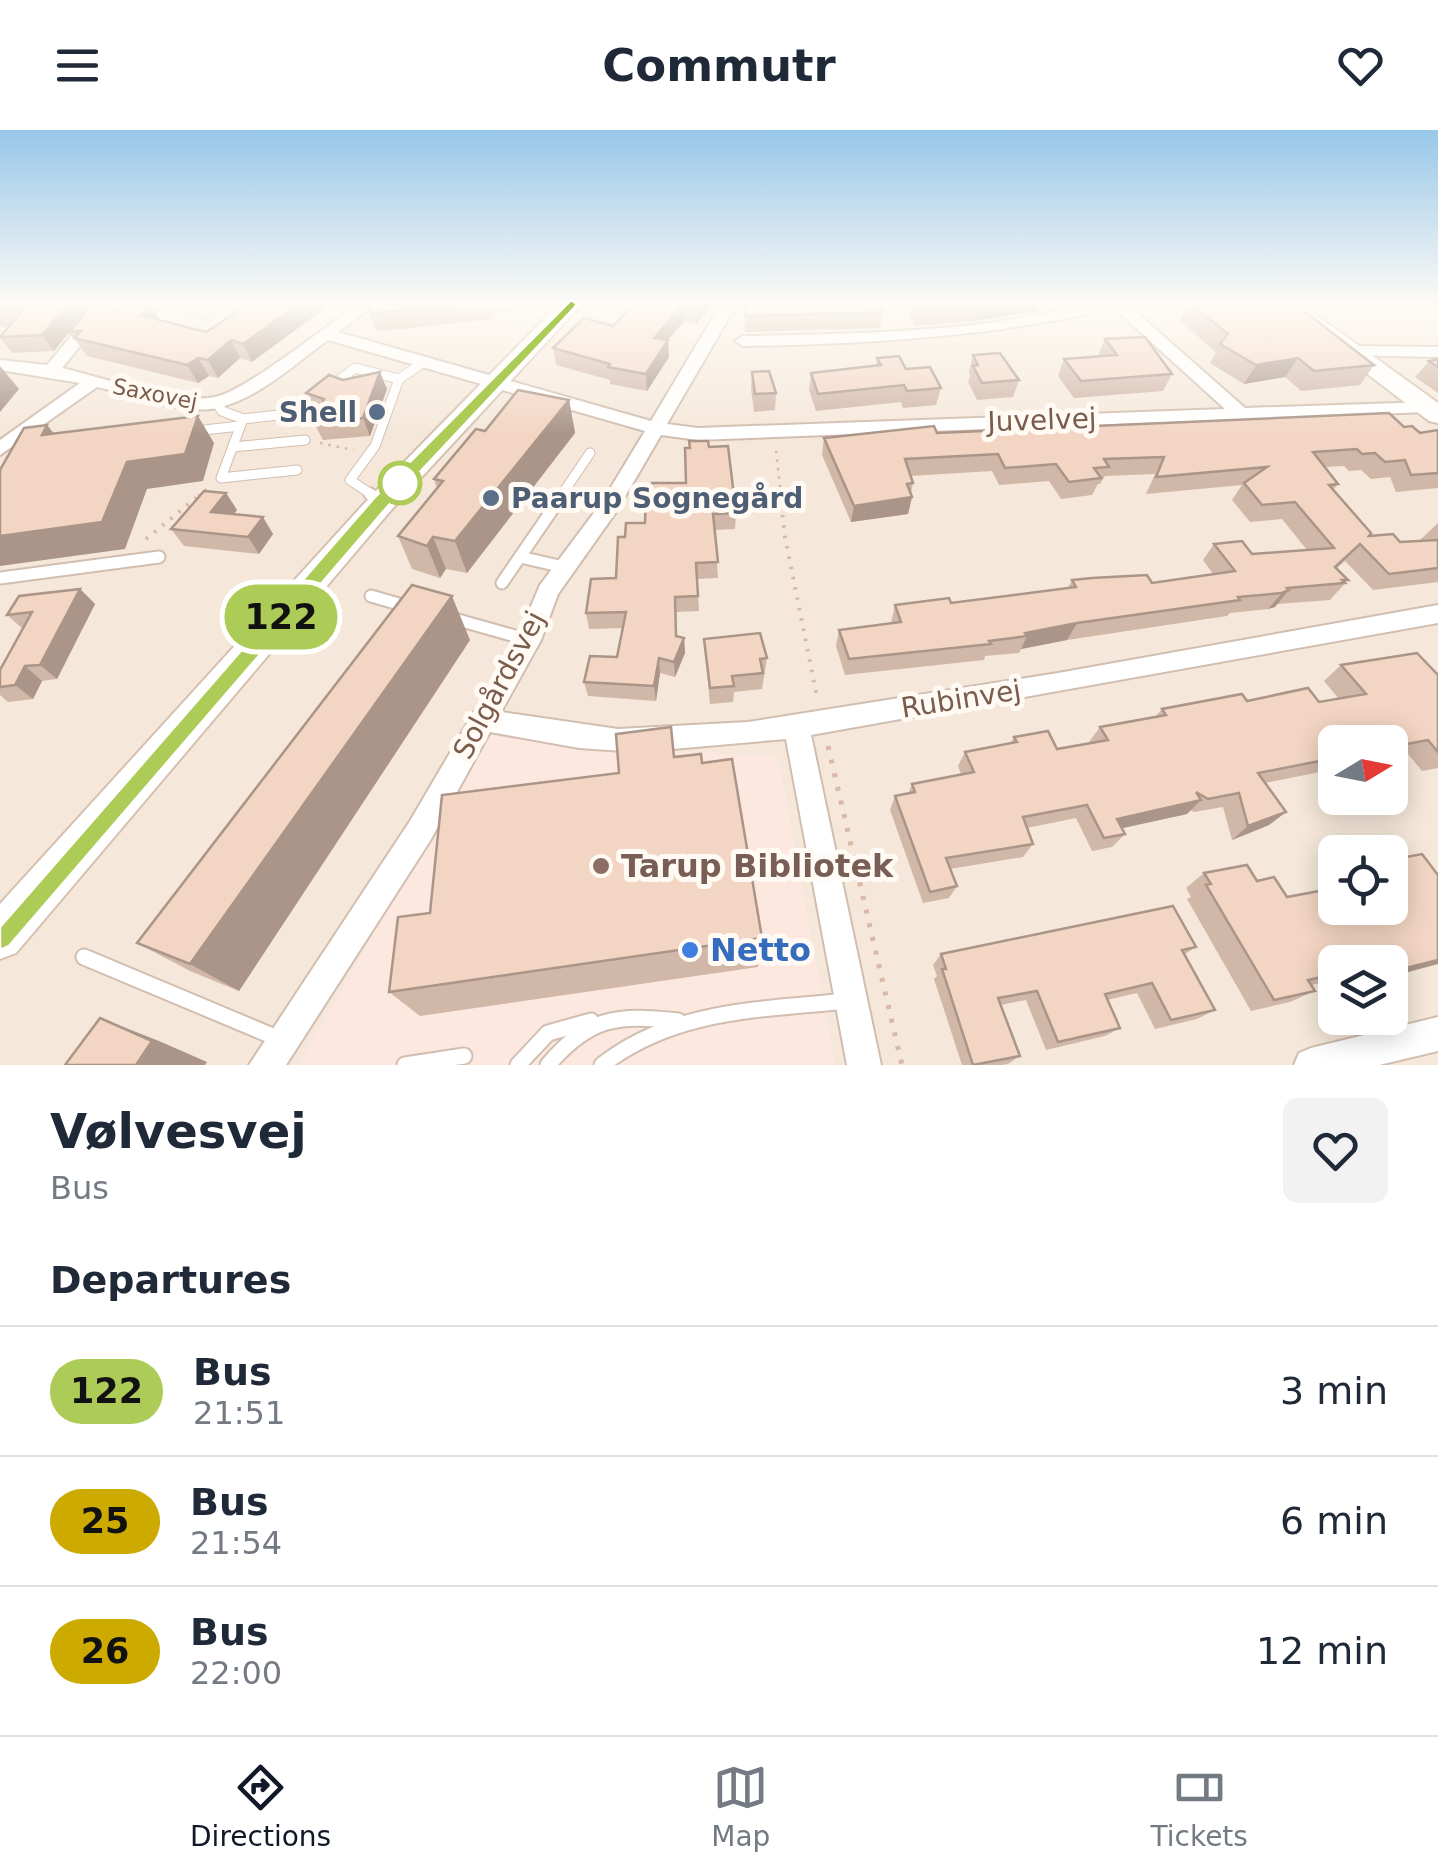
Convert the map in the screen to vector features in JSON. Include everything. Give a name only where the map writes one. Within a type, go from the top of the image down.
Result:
[{"type":"main road","points":[[0,937],[382,502],[529,348]]},
{"type":"main road","points":[[1347,348],[1433,411]]},
{"type":"street","points":[[51,371],[70,348]]},
{"type":"street","points":[[217,403],[246,390],[307,348]]},
{"type":"street","name":"Juvelvej","points":[[374,348],[656,428],[698,434],[1238,411],[1433,411]]},
{"type":"street","name":"Solgårdsvej","points":[[266,1065],[420,831],[529,640],[548,591],[609,507],[704,348]]},
{"type":"street","points":[[1166,348],[1238,411]]},
{"type":"street","points":[[1352,351],[1438,352]]},
{"type":"street","name":"Saxovej","points":[[0,365],[51,371],[189,403],[217,403]]},
{"type":"street","name":"Saxovej","points":[[0,450],[94,381]]},
{"type":"street","name":"Rubinvej","points":[[481,719],[634,741],[809,723],[1161,667],[1438,614]]},
{"type":"street","points":[[809,723],[864,1065]]},
{"type":"street","points":[[1311,1065],[1438,1034]]},
{"type":"lane","points":[[382,502],[350,480],[374,446],[399,379],[424,362]]},
{"type":"lane","points":[[189,432],[296,413],[355,368],[399,379]]},
{"type":"lane","points":[[217,403],[222,411],[241,422]]},
{"type":"lane","points":[[241,422],[221,478],[297,470]]},
{"type":"lane","points":[[232,447],[305,440]]},
{"type":"lane","points":[[502,583],[590,453]]},
{"type":"lane","points":[[561,496],[609,507]]},
{"type":"lane","points":[[0,578],[158,557]]},
{"type":"lane","points":[[520,557],[568,568]]},
{"type":"lane","points":[[370,596],[423,611]]},
{"type":"lane","points":[[441,616],[529,640]]},
{"type":"lane","points":[[84,957],[282,1040]]},
{"type":"lane","points":[[518,1065],[534,1040],[550,1029],[642,1016],[682,1021],[851,1000]]},
{"type":"lane","points":[[548,1065],[565,1042],[605,1019]]},
{"type":"lane","points":[[602,1065],[651,1034],[682,1021]]},
{"type":"lane","points":[[405,1065],[464,1056]]},
{"type":"path","points":[[774,431],[809,723],[902,1065]]},
{"type":"path","points":[[322,443],[334,442]]},
{"type":"path","points":[[120,562],[221,478]]},
{"type":"shaded area","points":[[0,348],[1438,348],[1438,1065],[0,1065]]},
{"type":"shaded area","points":[[486,736],[634,750],[778,756],[835,1065],[299,1065]]},
{"type":"building","points":[[114,348],[222,348],[208,360],[198,358],[187,365]]},
{"type":"building","points":[[553,348],[663,348],[646,374],[608,367],[610,364]]},
{"type":"building","points":[[1111,348],[1153,348],[1172,374],[1081,381],[1064,359],[1117,355]]},
{"type":"building","points":[[1226,348],[1352,348],[1374,365],[1314,371],[1298,358],[1256,365]]},
{"type":"building","points":[[1000,353],[1019,380],[982,383],[973,366],[978,365],[973,355]]},
{"type":"building","points":[[899,356],[906,369],[930,367],[941,388],[907,391],[904,385],[818,394],[811,373],[881,365],[877,358]]},
{"type":"building","points":[[769,371],[776,393],[755,394],[752,372]]},
{"type":"building","points":[[380,372],[363,418],[314,423],[324,399],[306,393],[329,375],[343,380]]},
{"type":"building","points":[[518,390],[569,400],[455,541],[433,537],[427,546],[398,536],[443,481],[434,479],[476,429],[485,431]]},
{"type":"building","points":[[1389,413],[1404,427],[1412,426],[1420,433],[1438,430],[1438,473],[1411,475],[1405,460],[1385,462],[1375,453],[1362,454],[1357,449],[1313,452],[1338,484],[1329,485],[1371,533],[1369,536],[1393,534],[1400,542],[1438,540],[1438,568],[1389,574],[1360,544],[1335,567],[1348,580],[1342,580],[1345,583],[1287,588],[1282,593],[1238,597],[1240,600],[1077,623],[989,641],[991,644],[849,659],[839,630],[901,622],[895,605],[949,598],[951,603],[1076,587],[1072,580],[1092,578],[1147,575],[1152,583],[1235,571],[1214,544],[1242,541],[1252,554],[1334,548],[1295,502],[1262,505],[1244,483],[1267,467],[1156,477],[1164,457],[1104,459],[1109,467],[1094,468],[1101,478],[1069,482],[1056,464],[1005,468],[998,454],[905,459],[913,483],[907,484],[912,497],[854,506],[824,438],[934,426],[937,433]]},
{"type":"building","points":[[198,416],[185,454],[127,462],[102,522],[0,536],[0,470],[24,428],[47,425],[42,435]]},
{"type":"building","points":[[689,441],[708,441],[709,447],[728,446],[736,513],[713,514],[718,562],[696,563],[698,596],[675,597],[676,636],[684,638],[674,662],[659,658],[654,686],[584,682],[590,656],[617,657],[626,612],[586,613],[591,579],[616,578],[618,537],[625,537],[626,523],[645,523],[646,490],[652,490],[652,483],[686,483],[685,448],[690,448]]},
{"type":"building","points":[[204,491],[226,493],[211,512],[263,517],[248,537],[171,529]]},
{"type":"building","points":[[412,585],[452,596],[190,964],[137,943]]},
{"type":"building","points":[[80,589],[40,665],[25,666],[15,685],[0,687],[0,670],[32,612],[7,615],[19,596]]},
{"type":"building","points":[[760,633],[767,658],[760,659],[763,673],[732,676],[734,686],[710,688],[704,639]]},
{"type":"building","points":[[1417,653],[1438,675],[1438,752],[1428,740],[1408,744],[1408,725],[1318,725],[1318,761],[1258,773],[1286,812],[1248,826],[1239,793],[1208,799],[1196,792],[1201,800],[1117,819],[1125,834],[1104,838],[1087,805],[1023,817],[1033,844],[946,858],[957,886],[930,892],[895,796],[915,792],[912,784],[974,772],[965,752],[1017,742],[1014,737],[1048,731],[1057,749],[1108,740],[1100,727],[1166,715],[1162,709],[1242,694],[1247,701],[1308,688],[1319,702],[1366,694],[1341,665]]},
{"type":"building","points":[[671,727],[674,757],[701,754],[702,763],[732,759],[762,938],[389,992],[398,917],[430,913],[442,795],[619,773],[616,734]]},
{"type":"building","points":[[1422,854],[1438,875],[1438,960],[1408,968],[1408,945],[1318,945],[1318,978],[1308,980],[1315,991],[1274,1000],[1206,885],[1211,884],[1204,873],[1247,865],[1257,881],[1274,877],[1287,897],[1318,891],[1318,925],[1408,925],[1408,857]]},
{"type":"building","points":[[1173,906],[1196,947],[1182,950],[1215,1010],[1171,1020],[1152,983],[1105,994],[1120,1028],[1058,1042],[1037,991],[998,998],[1020,1056],[973,1065],[942,969],[946,969],[941,954]]},
{"type":"building","points":[[100,1018],[152,1041],[136,1065],[65,1065]]},
{"type":"bus line","name":"122","points":[[0,937],[382,502],[529,348]]},
{"type":"place","name":"Shell","points":[[377,412]]},
{"type":"place","name":"Paarup Sognegård","points":[[491,498]]},
{"type":"place","name":"Tarup Bibliotek","points":[[601,866]]},
{"type":"place","name":"Netto","points":[[690,950]]}]
